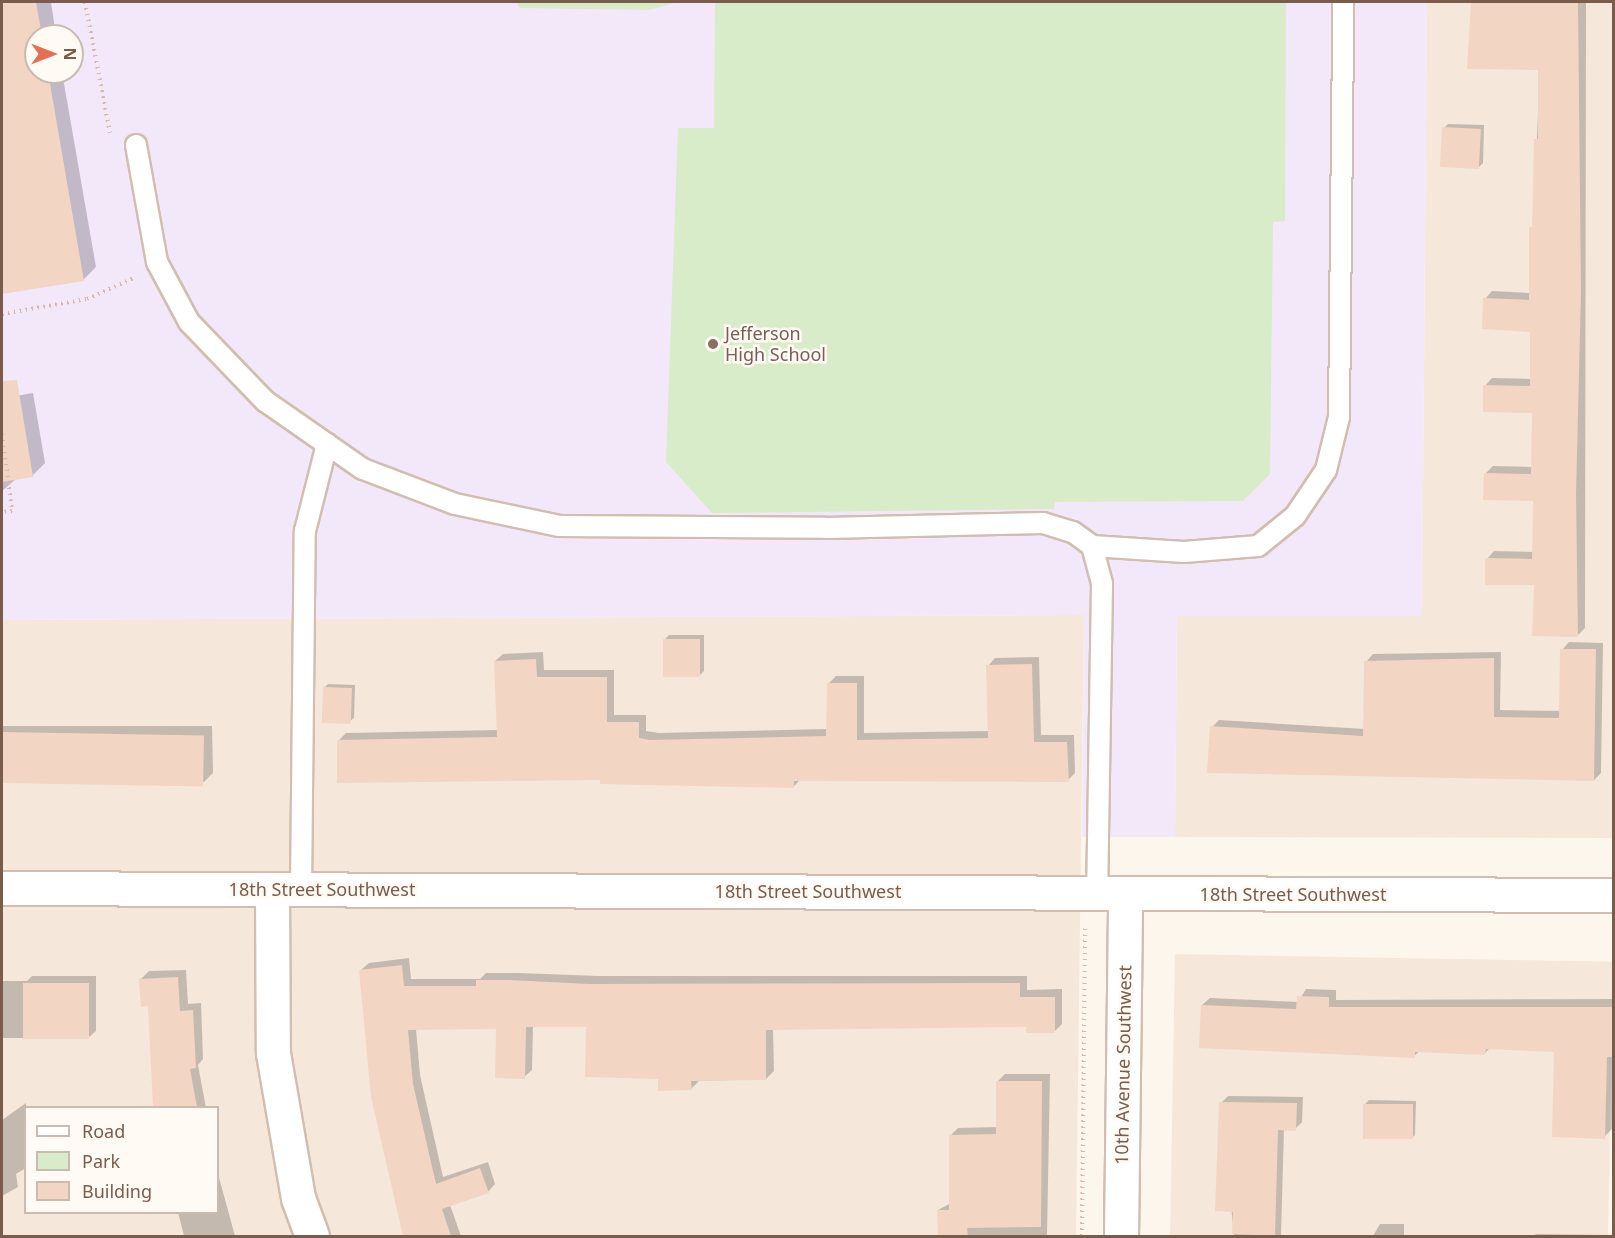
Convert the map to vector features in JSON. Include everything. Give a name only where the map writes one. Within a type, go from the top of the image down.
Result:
[{"type":"street","name":"18th Street Southwest","points":[[2,888],[1614,895]]},
{"type":"street","points":[[286,889],[273,1053],[298,1198],[312,1236]]},
{"type":"street","name":"10th Avenue Southwest","points":[[1111,893],[1121,1236]]},
{"type":"lane","points":[[136,145],[157,262],[189,322],[265,401],[363,469],[456,504],[559,526],[826,528],[1043,524],[1073,532],[1092,546],[1184,552],[1258,546],[1295,516],[1326,470],[1339,417],[1343,2]]},
{"type":"lane","points":[[286,889],[305,531],[327,444]]},
{"type":"lane","points":[[1092,546],[1102,584],[1111,893]]},
{"type":"path","points":[[2,314],[87,299],[123,284]]},
{"type":"path","points":[[2,434],[12,511],[2,512]]},
{"type":"path","points":[[1082,1236],[1085,912],[1111,893]]},
{"type":"shaded area","name":"Jefferson High School","points":[[2,2],[1427,2],[1422,616],[1177,616],[1175,837],[1082,837],[1084,615],[2,620]]},
{"type":"shaded area","points":[[1427,2],[1613,2],[1613,838],[1175,837],[1177,616],[1422,615]]},
{"type":"shaded area","points":[[1084,615],[1076,1236],[2,1236],[2,620]]},
{"type":"shaded area","points":[[1175,954],[1613,962],[1608,1236],[1170,1236]]},
{"type":"green space","points":[[516,2],[678,2],[649,10],[520,8]]},
{"type":"green space","points":[[715,2],[1286,2],[1285,221],[1273,222],[1270,474],[1243,501],[1055,502],[1054,509],[712,513],[666,462],[678,128],[714,128]]},
{"type":"building","points":[[2,2],[36,2],[40,24],[24,24],[24,84],[50,84],[84,281],[2,294]]},
{"type":"building","points":[[1471,2],[1578,2],[1581,292],[1576,494],[1578,637],[1532,636],[1534,585],[1485,585],[1485,558],[1532,559],[1533,501],[1483,500],[1484,473],[1531,474],[1532,413],[1483,412],[1483,385],[1530,386],[1530,332],[1482,329],[1483,298],[1529,300],[1529,227],[1532,227],[1534,139],[1538,139],[1538,70],[1467,69]]},
{"type":"building","points":[[1442,127],[1481,129],[1479,169],[1440,167]]},
{"type":"building","points":[[17,380],[33,477],[2,482],[2,381]]},
{"type":"building","points":[[663,639],[700,639],[700,677],[663,677]]},
{"type":"building","points":[[1560,649],[1596,649],[1594,781],[1207,773],[1210,726],[1363,736],[1364,661],[1494,658],[1494,717],[1559,718]]},
{"type":"building","points":[[536,659],[537,677],[607,677],[607,722],[639,722],[639,738],[650,740],[826,736],[827,683],[857,683],[857,740],[988,738],[986,665],[1032,664],[1034,742],[1067,742],[1069,782],[794,781],[794,788],[600,784],[600,780],[337,783],[337,740],[497,737],[494,661]]},
{"type":"building","points":[[323,687],[352,688],[351,724],[322,723]]},
{"type":"building","points":[[2,732],[204,736],[203,787],[2,783]]},
{"type":"building","points":[[402,965],[404,986],[476,986],[476,980],[589,984],[1020,983],[1020,997],[1055,997],[1055,1033],[1026,1033],[1026,1027],[766,1030],[766,1080],[691,1081],[692,1090],[658,1091],[658,1079],[585,1077],[586,1027],[526,1027],[525,1079],[495,1078],[496,1029],[408,1030],[413,1084],[436,1184],[480,1168],[489,1193],[442,1209],[451,1236],[403,1236],[371,1097],[359,970]]},
{"type":"building","points":[[178,977],[180,1011],[193,1010],[196,1068],[190,1069],[197,1106],[153,1106],[148,1006],[141,1007],[139,979]]},
{"type":"building","points":[[23,983],[89,983],[89,1039],[23,1039]]},
{"type":"building","points":[[1297,996],[1329,997],[1329,1007],[1614,1007],[1614,1057],[1607,1057],[1605,1139],[1552,1137],[1554,1052],[1486,1049],[1485,1055],[1415,1052],[1415,1058],[1199,1048],[1201,1005],[1296,1009]]},
{"type":"building","points":[[996,1081],[1042,1081],[1041,1227],[967,1228],[968,1236],[938,1236],[937,1210],[949,1210],[949,1135],[996,1134]]},
{"type":"building","points":[[1219,1102],[1297,1103],[1296,1131],[1278,1130],[1275,1236],[1232,1234],[1233,1212],[1215,1211]]},
{"type":"building","points":[[1363,1104],[1413,1104],[1413,1139],[1363,1139]]},
{"type":"place","name":"Jefferson High School","points":[[713,344]]}]
